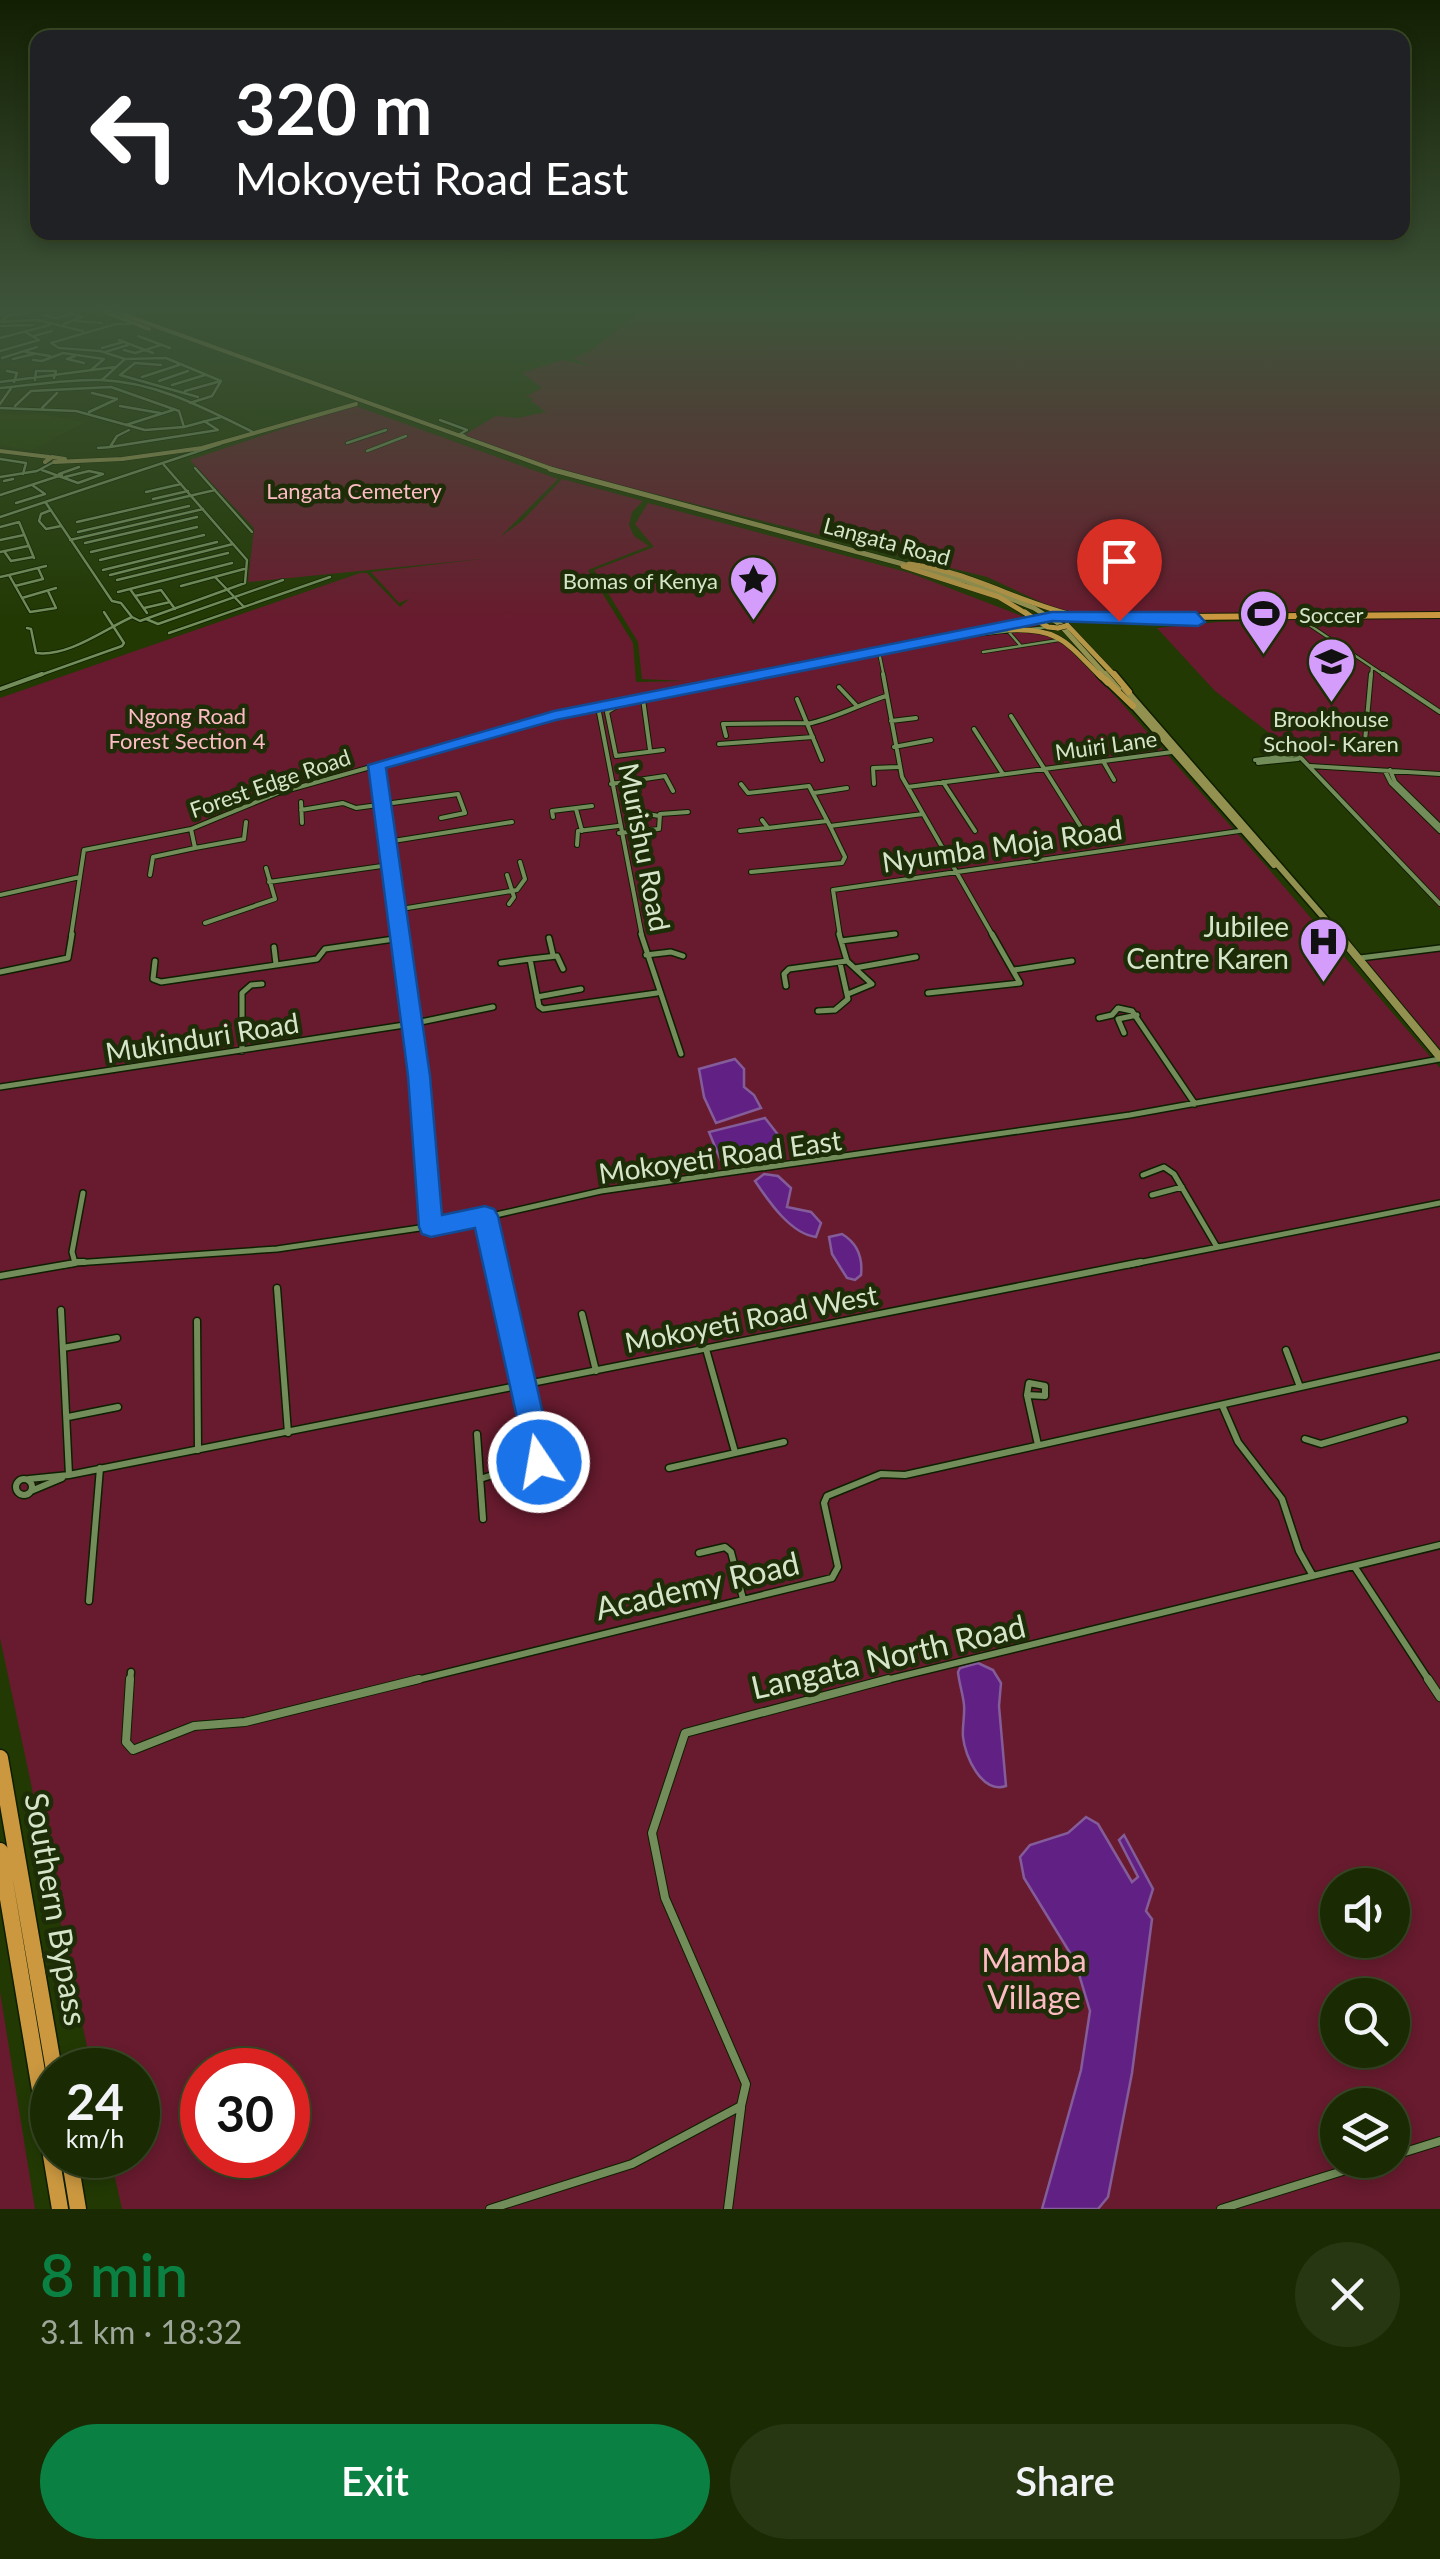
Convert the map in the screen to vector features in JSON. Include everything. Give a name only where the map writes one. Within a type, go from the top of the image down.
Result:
[{"type":"highway","points":[[1055,623],[1440,615]]},
{"type":"highway","points":[[1055,623],[1197,619]]},
{"type":"highway","name":"Southern Bypass","points":[[0,1758],[50,2048]]},
{"type":"highway","name":"Southern Bypass","points":[[0,1851],[60,2209]]},
{"type":"highway","points":[[72,2178],[78,2209]]},
{"type":"main road","points":[[49,463],[154,454],[255,433],[319,412]]},
{"type":"main road","points":[[0,454],[77,464],[203,450],[319,412]]},
{"type":"main road","name":"Langata Road","points":[[374,412],[549,472],[906,564],[977,587],[1055,623],[1133,706],[1240,831],[1288,878]]},
{"type":"main road","name":"Langata Road","points":[[392,412],[566,475],[972,582],[1054,620],[1082,640],[1130,692],[1250,829],[1440,1058]]},
{"type":"main road","points":[[906,564],[1055,623],[1108,682]]},
{"type":"main road","points":[[906,564],[979,580],[1062,614],[1167,618]]},
{"type":"main road","points":[[906,564],[984,584],[1081,636],[1130,692]]},
{"type":"main road","points":[[977,590],[1032,617],[1006,629]]},
{"type":"main road","points":[[1081,636],[1080,630],[1088,622]]},
{"type":"main road","points":[[1006,629],[1036,628],[1058,634],[1133,706]]},
{"type":"street","points":[[79,412],[132,428],[184,427],[221,417]]},
{"type":"street","points":[[151,412],[161,414]]},
{"type":"street","points":[[124,426],[167,412]]},
{"type":"street","points":[[177,412],[184,427]]},
{"type":"street","points":[[209,412],[255,433]]},
{"type":"street","points":[[440,420],[467,430],[460,434],[524,459]]},
{"type":"street","points":[[98,448],[173,440],[218,430],[204,422]]},
{"type":"street","points":[[112,447],[118,435],[132,428]]},
{"type":"street","points":[[347,443],[386,430]]},
{"type":"street","points":[[368,451],[406,436]]},
{"type":"street","points":[[0,517],[203,450]]},
{"type":"street","points":[[0,454],[26,463],[23,474]]},
{"type":"street","points":[[0,495],[62,475],[89,471],[103,474],[76,483],[62,475],[49,463],[1,480]]},
{"type":"street","points":[[62,475],[77,464]]},
{"type":"street","points":[[146,614],[164,613],[244,584],[247,560],[164,464]]},
{"type":"street","points":[[195,468],[252,532]]},
{"type":"street","points":[[1,480],[12,479]]},
{"type":"street","points":[[146,492],[181,484]]},
{"type":"street","points":[[16,503],[45,494],[32,485]]},
{"type":"street","points":[[153,500],[215,490]]},
{"type":"street","points":[[77,522],[190,494]]},
{"type":"street","points":[[46,502],[112,601],[122,603],[136,622],[170,602]]},
{"type":"street","points":[[78,532],[188,506]]},
{"type":"street","points":[[85,543],[203,509]]},
{"type":"street","points":[[51,510],[42,514],[39,521],[46,529],[61,526]]},
{"type":"street","points":[[166,511],[181,531]]},
{"type":"street","points":[[70,540],[197,517]]},
{"type":"street","points":[[91,519],[110,547]]},
{"type":"street","points":[[0,528],[19,522],[33,557],[10,562],[2,552],[28,546]]},
{"type":"street","points":[[92,552],[198,527]]},
{"type":"street","points":[[0,540],[24,535]]},
{"type":"street","points":[[100,560],[204,535]]},
{"type":"street","points":[[188,539],[211,568]]},
{"type":"street","points":[[103,570],[217,542]]},
{"type":"street","points":[[110,575],[233,544]]},
{"type":"street","points":[[117,580],[228,553]]},
{"type":"street","points":[[117,556],[138,586]]},
{"type":"street","points":[[118,592],[232,563]]},
{"type":"street","points":[[0,577],[46,566]]},
{"type":"street","points":[[15,586],[43,579],[38,568]]},
{"type":"street","points":[[181,586],[244,569]]},
{"type":"street","points":[[9,575],[31,612],[58,607],[48,591]]},
{"type":"street","points":[[214,577],[244,607]]},
{"type":"street","points":[[168,633],[330,577]]},
{"type":"street","points":[[130,589],[156,624],[284,580]]},
{"type":"street","points":[[22,598],[56,588]]},
{"type":"street","points":[[135,596],[161,590],[175,609]]},
{"type":"street","points":[[0,689],[122,646],[124,643],[104,612]]},
{"type":"street","points":[[164,613],[183,628]]},
{"type":"street","points":[[27,628],[36,653],[45,656],[78,645],[132,617]]},
{"type":"street","points":[[1300,618],[1440,712]]},
{"type":"street","name":"Forest Edge Road","points":[[80,877],[84,850],[192,829],[216,822],[259,800],[598,707],[979,632],[1055,623]]},
{"type":"street","name":"Forest Edge Road","points":[[1006,629],[1055,623]]},
{"type":"street","points":[[1006,629],[1021,646]]},
{"type":"street","points":[[983,652],[1059,640]]},
{"type":"street","points":[[878,652],[898,768],[1020,982],[1015,986],[928,993]]},
{"type":"street","points":[[1365,742],[1372,668]]},
{"type":"street","points":[[839,687],[856,705]]},
{"type":"street","points":[[726,736],[724,724],[807,724],[839,718],[856,705],[886,696]]},
{"type":"street","points":[[797,699],[822,760]]},
{"type":"street","points":[[616,756],[607,712],[643,700],[650,751]]},
{"type":"street","name":"Murishu Road","points":[[598,707],[628,890],[657,993],[681,1054]]},
{"type":"street","name":"Muiri Lane","points":[[1011,716],[1090,842]]},
{"type":"street","points":[[891,721],[916,718]]},
{"type":"street","points":[[974,729],[1002,774]]},
{"type":"street","points":[[719,744],[813,737]]},
{"type":"street","points":[[894,746],[931,740]]},
{"type":"street","points":[[607,757],[663,750]]},
{"type":"street","name":"Muiri Lane","points":[[908,787],[1172,752]]},
{"type":"street","points":[[1256,762],[1301,758],[1440,904]]},
{"type":"street","points":[[1103,761],[1114,780]]},
{"type":"street","points":[[377,765],[419,1076],[431,1227]]},
{"type":"street","points":[[1310,766],[1440,774]]},
{"type":"street","points":[[874,784],[873,768],[898,768]]},
{"type":"street","points":[[1387,770],[1391,784],[1440,828]]},
{"type":"street","points":[[612,784],[665,776],[673,790]]},
{"type":"street","points":[[944,782],[975,831]]},
{"type":"street","points":[[741,784],[748,793],[806,785],[845,860],[751,872]]},
{"type":"street","points":[[814,794],[847,788]]},
{"type":"street","points":[[302,810],[342,803],[352,808],[458,794],[465,813],[440,818]]},
{"type":"street","points":[[300,802],[302,823]]},
{"type":"street","points":[[554,818],[552,811],[592,806]]},
{"type":"street","points":[[576,808],[582,830]]},
{"type":"street","points":[[636,812],[659,816],[688,812]]},
{"type":"street","points":[[740,830],[923,814]]},
{"type":"street","points":[[577,845],[574,835],[582,830],[659,829],[659,816]]},
{"type":"street","points":[[762,820],[767,828]]},
{"type":"street","points":[[154,857],[244,839],[246,822]]},
{"type":"street","points":[[386,842],[509,823],[509,832]]},
{"type":"street","points":[[192,829],[195,848]]},
{"type":"street","name":"Nyumba Moja Road","points":[[848,994],[832,890],[1250,829]]},
{"type":"street","points":[[150,876],[152,849]]},
{"type":"street","points":[[395,910],[518,889],[525,879],[520,862]]},
{"type":"street","points":[[269,882],[390,865]]},
{"type":"street","points":[[205,923],[272,900],[275,896],[266,868]]},
{"type":"street","points":[[507,875],[512,891],[509,904]]},
{"type":"street","points":[[0,895],[80,877],[68,958],[0,972]]},
{"type":"street","points":[[841,941],[895,934]]},
{"type":"street","points":[[155,961],[156,982],[317,960],[325,949],[401,938]]},
{"type":"street","points":[[548,938],[563,969]]},
{"type":"street","points":[[274,946],[276,964]]},
{"type":"street","points":[[1357,959],[1440,948]]},
{"type":"street","points":[[646,955],[671,952],[683,956]]},
{"type":"street","points":[[501,963],[554,955]]},
{"type":"street","points":[[856,968],[916,957]]},
{"type":"street","points":[[530,959],[538,1006],[548,1008],[657,993]]},
{"type":"street","points":[[1014,970],[1072,961]]},
{"type":"street","points":[[786,986],[784,974],[789,969],[844,962],[856,968],[872,986],[848,994],[848,999],[835,1010],[818,1011]]},
{"type":"street","points":[[242,1051],[242,993],[251,985],[262,984]]},
{"type":"street","points":[[537,997],[581,989]]},
{"type":"street","name":"Mukinduri Road","points":[[0,1088],[411,1024],[493,1007]]},
{"type":"street","points":[[1099,1018],[1120,1008],[1137,1016],[1195,1104]]},
{"type":"street","points":[[1124,1033],[1118,1019],[1137,1016]]},
{"type":"street","name":"Mokoyeti Road East","points":[[0,1276],[75,1263],[298,1247],[431,1227],[612,1192],[1195,1104],[1440,1058]]},
{"type":"street","points":[[1142,1175],[1166,1167],[1216,1247]]},
{"type":"street","points":[[1152,1195],[1182,1187]]},
{"type":"street","points":[[75,1263],[72,1252],[83,1193]]},
{"type":"street","name":"Mokoyeti Road West","points":[[29,1479],[70,1475],[288,1433],[1440,1203]]},
{"type":"street","points":[[480,1480],[539,1462],[485,1216]]},
{"type":"street","points":[[277,1288],[288,1433]]},
{"type":"street","points":[[60,1310],[70,1475]]},
{"type":"street","points":[[582,1314],[596,1371]]},
{"type":"street","points":[[197,1321],[198,1450]]},
{"type":"street","points":[[64,1348],[117,1338]]},
{"type":"street","points":[[706,1350],[735,1452]]},
{"type":"street","points":[[1286,1350],[1300,1387]]},
{"type":"street","name":"Academy Road","points":[[131,1672],[126,1742],[133,1750],[194,1726],[245,1722],[837,1574],[824,1503],[833,1492],[881,1474],[904,1475],[1440,1356]]},
{"type":"street","points":[[1026,1395],[1038,1445]]},
{"type":"street","points":[[1222,1404],[1243,1451],[1282,1499],[1299,1551],[1312,1576]]},
{"type":"street","points":[[68,1417],[118,1407]]},
{"type":"street","points":[[1304,1439],[1321,1444],[1404,1420]]},
{"type":"street","points":[[477,1434],[483,1519]]},
{"type":"street","points":[[669,1468],[784,1442]]},
{"type":"street","points":[[89,1600],[100,1468]]},
{"type":"street","name":"Mokoyeti Road West","points":[[30,1492],[70,1475]]},
{"type":"street","points":[[29,1479],[33,1484],[30,1492],[21,1496],[15,1492],[17,1484],[29,1479]]},
{"type":"street","name":"Langata North Road","points":[[742,2106],[746,2084],[665,1898],[652,1846],[652,1833],[685,1733],[774,1707],[1440,1545]]},
{"type":"street","points":[[700,1554],[725,1547],[731,1552],[743,1599]]},
{"type":"street","points":[[1354,1566],[1440,1698]]},
{"type":"street","points":[[490,2209],[632,2164],[742,2106]]},
{"type":"street","points":[[728,2209],[742,2106]]},
{"type":"street","points":[[1410,2150],[1440,2141]]},
{"type":"street","points":[[1222,2209],[1321,2178]]},
{"type":"shaded area","points":[[0,414],[45,415],[85,422],[32,450],[0,445]]},
{"type":"shaded area","points":[[735,1059],[744,1069],[744,1087],[761,1108],[716,1123],[704,1097],[699,1069]]},
{"type":"shaded area","points":[[765,1118],[783,1141],[780,1159],[723,1166],[709,1132]]},
{"type":"shaded area","points":[[764,1174],[778,1176],[791,1188],[787,1207],[811,1212],[821,1223],[816,1237],[789,1224],[774,1207],[755,1181]]},
{"type":"shaded area","points":[[842,1234],[860,1256],[861,1275],[855,1280],[847,1278],[832,1254],[829,1237]]},
{"type":"shaded area","points":[[978,1663],[993,1670],[1001,1683],[999,1706],[1006,1786],[989,1785],[982,1779],[964,1745],[964,1705],[958,1672]]},
{"type":"shaded area","points":[[1086,1817],[1098,1824],[1132,1882],[1138,1877],[1119,1840],[1124,1835],[1153,1889],[1146,1911],[1152,1919],[1132,2073],[1108,2197],[1098,2209],[1042,2209],[1081,2070],[1090,2011],[1075,1961],[1024,1878],[1020,1857],[1030,1845],[1068,1833]]},
{"type":"green space","points":[[332,412],[373,412],[558,479],[500,537],[522,521],[562,479],[643,501],[632,512],[629,525],[634,536],[649,546],[588,570],[633,643],[636,682],[685,681],[642,679],[638,642],[594,570],[654,547],[635,524],[648,503],[910,573],[1022,616],[1057,637],[1118,699],[1440,1068],[1440,2209],[122,2209],[115,2178],[160,2178],[160,2048],[87,2048],[0,1638],[0,698],[360,573],[367,573],[400,607],[409,599],[399,603],[371,572],[481,559],[248,582],[254,528],[190,460]]},
{"type":"green space","points":[[546,412],[1440,412],[1440,613],[1069,615],[987,577],[555,469],[464,435],[496,416],[518,418]]},
{"type":"green space","points":[[1440,616],[1440,909],[1312,766],[1215,691],[1157,628],[1218,622]]},
{"type":"green space","points":[[1440,948],[1440,1049],[1365,960]]},
{"type":"green space","points":[[0,1992],[35,2209],[0,2209]]},
{"type":"place","name":"Bomas of Kenya","points":[[753,622]]},
{"type":"place","name":"Soccer","points":[[1264,656]]},
{"type":"place","name":"Brookhouse School- Karen","points":[[1331,704]]},
{"type":"place","name":"Jubilee Centre Karen","points":[[1324,984]]},
{"type":"route","points":[[539,1462],[485,1216],[431,1227],[419,1076],[377,765],[554,716],[755,679],[977,630],[1052,617],[1196,617],[1198,622],[1119,621]]},
{"type":"park label","name":"Langata Cemetery","points":[[354,490]]},
{"type":"park label","name":"Ngong Road Forest Section 4","points":[[187,728]]},
{"type":"park label","name":"Mamba Village","points":[[1034,1978]]}]
